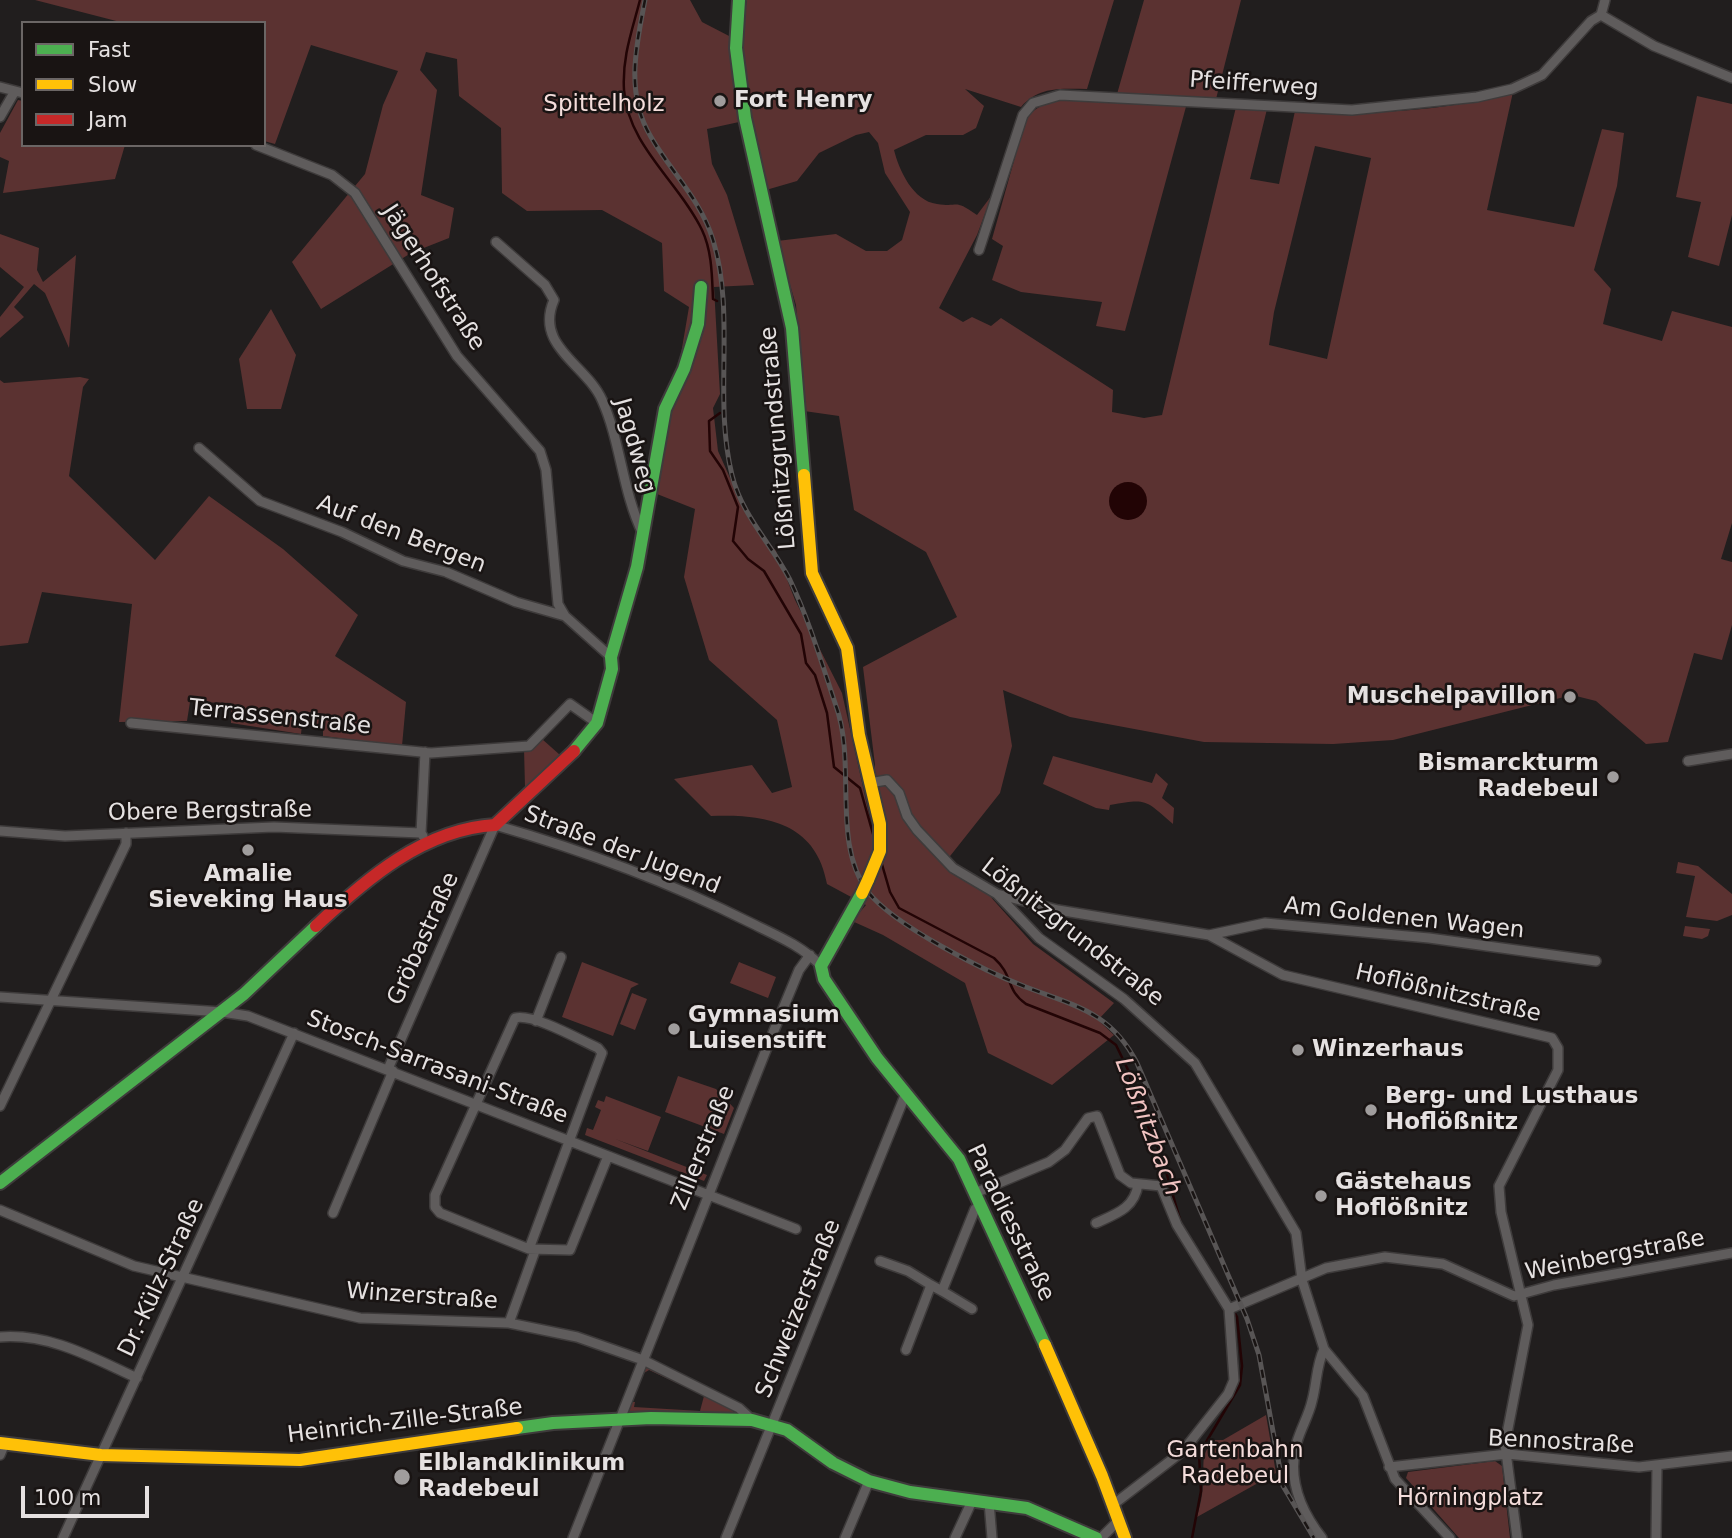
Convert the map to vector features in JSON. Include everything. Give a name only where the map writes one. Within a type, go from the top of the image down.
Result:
[{"type":"street","name":"Lößnitzgrundstraße","points":[[739,0],[736,48],[745,118],[792,328],[813,573],[817,589],[847,648],[869,783],[880,824],[881,845],[875,867],[821,966]]},
{"type":"street","points":[[1605,0],[1601,15],[1654,46],[1732,78]]},
{"type":"street","name":"Pfeifferweg","points":[[979,250],[1023,115],[1027,107],[1044,98],[1102,96],[1352,110],[1477,97],[1512,89],[1542,75],[1591,21],[1601,15]]},
{"type":"street","points":[[0,88],[19,92],[0,117]]},
{"type":"street","name":"Jägerhofstraße","points":[[261,147],[331,175],[355,193],[457,356],[540,451],[545,470],[555,586],[558,604],[565,616]]},
{"type":"street","name":"Jagdweg","points":[[496,242],[545,285],[554,300],[549,323],[553,339],[602,400],[634,516],[643,534]]},
{"type":"street","points":[[0,1183],[222,1012],[352,892],[424,837],[476,826],[495,825],[571,754],[597,723],[612,669],[611,657],[638,567],[665,410],[684,369],[698,324],[701,288]]},
{"type":"street","name":"Auf den Bergen","points":[[199,448],[260,501],[342,532],[403,562],[446,572],[516,602],[565,616]]},
{"type":"street","points":[[565,616],[611,657]]},
{"type":"street","name":"Terrassenstraße","points":[[131,723],[425,752],[529,746],[570,704],[597,723]]},
{"type":"street","points":[[424,837],[425,752]]},
{"type":"street","points":[[1688,761],[1732,754]]},
{"type":"street","name":"Lößnitzgrundstraße","points":[[869,783],[887,780],[894,785],[907,817],[933,849],[953,868],[997,894],[1039,939],[1124,999],[1195,1063],[1296,1233],[1302,1280],[1324,1349],[1363,1396],[1395,1479],[1450,1538]]},
{"type":"street","name":"Straße der Jugend","points":[[495,825],[579,850],[681,889],[800,947],[810,955]]},
{"type":"street","name":"Gröbastraße","points":[[333,1213],[495,825]]},
{"type":"street","name":"Obere Bergstraße","points":[[0,831],[65,836],[274,827],[424,837]]},
{"type":"street","points":[[0,1106],[126,844],[126,833]]},
{"type":"street","name":"Hoflößnitzstraße","points":[[997,894],[1058,910],[1209,935],[1283,975],[1552,1038],[1558,1048],[1558,1070],[1499,1185],[1501,1212],[1528,1325],[1515,1380],[1505,1444],[1517,1538]]},
{"type":"street","name":"Am Goldenen Wagen","points":[[1209,935],[1265,923],[1429,938],[1596,961]]},
{"type":"street","name":"Paradiesstraße","points":[[810,955],[821,966],[834,999],[954,1152],[978,1199],[1114,1504],[1125,1538]]},
{"type":"street","name":"Zillerstraße","points":[[620,1420],[799,970],[810,955]]},
{"type":"street","points":[[536,1021],[561,957]]},
{"type":"street","name":"Stosch-Sarrasani-Straße","points":[[0,998],[222,1012],[248,1016],[796,1229]]},
{"type":"street","points":[[509,1324],[532,1250],[569,1140],[602,1053],[598,1048],[536,1021],[522,1016],[515,1018],[435,1195],[435,1207],[440,1213],[532,1250],[565,1252],[573,1246],[608,1156]]},
{"type":"street","name":"Dr.-Külz-Straße","points":[[63,1538],[294,1033]]},
{"type":"street","name":"Schweizerstraße","points":[[726,1538],[774,1425],[906,1093]]},
{"type":"street","points":[[942,1291],[978,1199],[1049,1162],[1065,1150],[1085,1120],[1094,1115],[1101,1122],[1120,1175],[1138,1184],[1161,1186],[1177,1225],[1232,1308],[1234,1366],[1231,1389],[1183,1451],[1114,1504]]},
{"type":"street","points":[[1096,1223],[1124,1210],[1133,1199],[1138,1184]]},
{"type":"street","name":"Winzerstraße","points":[[0,1210],[134,1266],[360,1318],[509,1324],[577,1337],[643,1360],[739,1408],[752,1420]]},
{"type":"street","name":"Weinbergstraße","points":[[1232,1308],[1326,1268],[1385,1256],[1443,1264],[1506,1294],[1521,1295],[1554,1285],[1732,1252]]},
{"type":"street","points":[[880,1261],[931,1285],[972,1309]]},
{"type":"street","points":[[906,1350],[931,1285]]},
{"type":"street","points":[[0,1337],[25,1336],[54,1342],[137,1378]]},
{"type":"street","points":[[1322,1538],[1301,1506],[1293,1468],[1298,1440],[1312,1403],[1318,1364],[1324,1349]]},
{"type":"street","points":[[573,1538],[620,1420]]},
{"type":"street","name":"Heinrich-Zille-Straße","points":[[2,1447],[101,1455],[310,1460],[553,1423],[752,1420],[774,1425]]},
{"type":"street","points":[[774,1425],[787,1430],[841,1468],[869,1481],[910,1492],[1027,1508],[1096,1538]]},
{"type":"street","name":"Bennostraße","points":[[1389,1467],[1507,1454],[1657,1466],[1732,1456]]},
{"type":"street","points":[[1656,1538],[1657,1466]]},
{"type":"street","points":[[845,1538],[869,1481]]},
{"type":"street","points":[[955,1538],[972,1501]]},
{"type":"street","points":[[989,1502],[992,1538]]},
{"type":"street","points":[[1101,1538],[1118,1521]]},
{"type":"green space","name":"Spittelholz","points":[[35,0],[690,0],[702,22],[731,37],[739,122],[707,129],[712,164],[727,195],[754,285],[714,287],[720,394],[713,408],[718,451],[748,518],[776,551],[795,600],[842,693],[873,832],[875,765],[863,667],[957,617],[926,552],[854,510],[839,416],[804,411],[796,305],[777,241],[836,234],[866,251],[887,251],[902,240],[910,212],[885,173],[878,143],[869,132],[856,135],[819,153],[797,181],[766,190],[745,71],[743,47],[747,0],[1114,0],[1087,89],[1043,92],[1021,107],[965,89],[984,106],[976,128],[963,135],[926,135],[894,150],[908,183],[928,202],[960,205],[977,215],[992,195],[977,235],[939,308],[963,322],[972,317],[991,326],[1001,318],[1113,390],[1112,412],[1144,418],[1162,415],[1236,107],[1267,109],[1250,179],[1279,184],[1295,111],[1350,113],[1433,108],[1513,92],[1487,210],[1574,227],[1602,129],[1624,133],[1617,186],[1594,270],[1611,289],[1603,324],[1662,341],[1672,311],[1732,327],[1732,523],[1721,559],[1732,562],[1732,625],[1722,660],[1694,653],[1668,742],[1646,744],[1596,701],[1572,695],[1393,740],[1333,744],[1204,742],[1070,717],[1003,690],[1012,746],[1000,793],[943,865],[988,894],[1033,944],[1114,1003],[1098,1020],[1114,1035],[1052,1085],[988,1053],[965,983],[883,935],[852,921],[866,905],[827,884],[821,863],[812,847],[800,835],[769,820],[711,816],[674,779],[752,765],[772,793],[792,787],[777,720],[709,660],[684,577],[695,509],[657,494],[689,307],[664,291],[662,243],[602,210],[527,211],[502,193],[501,128],[459,96],[457,59],[426,52],[420,70],[437,90],[421,195],[454,208],[449,238],[411,253],[321,309],[292,262],[365,174],[383,105],[398,71],[311,45],[275,144],[266,142],[266,21],[116,21]],"holes":[[[1315,146],[1371,158],[1327,359],[1269,345],[1274,312]]]},
{"type":"green space","points":[[1144,0],[1241,0],[1216,99],[1187,103],[1125,331],[1096,326],[1102,302],[1021,292],[992,280],[1003,246],[992,239],[1026,118],[1045,104],[1056,101],[1115,101]]},
{"type":"green space","points":[[1697,96],[1732,104],[1732,215],[1719,266],[1688,257],[1701,202],[1676,197]]},
{"type":"green space","points":[[18,100],[21,101],[21,147],[124,147],[115,179],[3,193],[9,161],[0,157],[0,133]]},
{"type":"green space","points":[[0,234],[39,248],[37,270],[43,282],[76,255],[69,348],[45,293],[34,284],[14,307],[24,317],[0,338],[0,317],[24,287],[0,267]]},
{"type":"green space","points":[[271,309],[296,355],[281,409],[247,409],[239,359]]},
{"type":"green space","points":[[80,377],[89,379],[83,387],[69,476],[155,560],[209,496],[283,549],[358,615],[335,656],[406,702],[402,746],[323,736],[323,727],[302,725],[301,734],[231,723],[231,703],[190,702],[187,721],[119,722],[132,604],[42,592],[28,643],[0,646],[0,380],[4,383]]},
{"type":"green space","points":[[542,739],[560,755],[525,787],[524,749],[534,748]]},
{"type":"green space","points":[[1053,756],[1152,783],[1156,773],[1168,784],[1162,798],[1174,808],[1173,824],[1145,803],[1110,805],[1109,810],[1096,808],[1043,784]]},
{"type":"green space","points":[[1678,862],[1698,866],[1732,894],[1732,915],[1717,921],[1686,917],[1695,876],[1676,873]]},
{"type":"green space","points":[[1685,926],[1710,929],[1708,936],[1702,939],[1683,936]]},
{"type":"green space","points":[[582,962],[639,984],[631,988],[613,1036],[562,1017]]},
{"type":"green space","points":[[739,962],[776,977],[768,998],[730,983]]},
{"type":"green space","points":[[632,993],[647,999],[635,1030],[620,1024]]},
{"type":"green space","points":[[678,1076],[716,1089],[734,1108],[724,1134],[665,1112]]},
{"type":"green space","points":[[606,1096],[661,1117],[648,1151],[615,1139],[707,1175],[704,1181],[585,1135],[587,1128],[593,1130],[601,1110],[595,1107],[598,1100],[604,1102]]},
{"type":"green space","points":[[647,1366],[733,1410],[733,1413],[629,1412],[632,1402],[635,1402],[634,1407],[700,1411],[704,1396],[649,1370],[644,1373]]},
{"type":"green space","name":"Gartenbahn Radebeul","points":[[1266,1415],[1276,1473],[1197,1517],[1202,1495],[1204,1460],[1210,1445]]},
{"type":"green space","name":"Hörningplatz","points":[[1495,1461],[1502,1466],[1510,1538],[1459,1538],[1406,1478],[1408,1472]]},
{"type":"shaded area","points":[[1128,482],[1141,488],[1147,501],[1141,514],[1128,520],[1115,514],[1109,501],[1115,488]]},
{"type":"waterway","name":"Lößnitzbach","points":[[640,0],[625,66],[624,90],[628,110],[644,146],[702,230],[710,255],[713,299],[717,301]]},
{"type":"waterway","name":"Lößnitzbach","points":[[720,413],[709,421],[710,451],[723,470],[738,507],[733,541],[748,559],[764,571],[801,634],[806,663],[815,675],[827,713],[834,767],[860,788],[875,841]]},
{"type":"waterway","name":"Lößnitzbach","points":[[881,861],[890,892],[899,908],[994,958],[1015,993],[1026,1004],[1100,1033],[1116,1045],[1130,1074],[1131,1091],[1161,1154],[1181,1223],[1237,1317],[1242,1366],[1240,1385],[1199,1454],[1201,1491],[1192,1538]]},
{"type":"railway","points":[[645,0],[636,52],[635,87],[638,104],[651,137],[701,212],[713,240],[723,298],[724,417],[732,475],[743,504],[797,595],[836,706],[845,753],[847,827],[857,872],[868,892],[881,905],[919,933],[987,970],[1090,1013],[1116,1032],[1127,1046],[1137,1063],[1247,1319],[1259,1355],[1283,1486],[1314,1538]]},
{"type":"traffic: fast","points":[[739,0],[736,48],[745,118],[792,328],[804,475]]},
{"type":"traffic: fast","points":[[574,751],[597,723],[612,669],[611,657],[637,567],[665,409],[684,369],[698,324],[701,287]]},
{"type":"traffic: fast","points":[[862,893],[821,966],[824,979],[877,1058],[959,1159],[1045,1345]]},
{"type":"traffic: fast","points":[[0,1183],[244,994],[316,926]]},
{"type":"traffic: fast","points":[[517,1428],[553,1423],[651,1418],[752,1420],[787,1430],[833,1463],[869,1481],[910,1492],[1027,1508],[1096,1538]]},
{"type":"traffic: slow","points":[[804,475],[812,573],[847,648],[859,735],[880,824],[880,851],[868,880]]},
{"type":"traffic: slow","points":[[862,893],[868,880]]},
{"type":"traffic: slow","points":[[1045,1345],[1102,1476],[1125,1538]]},
{"type":"traffic: slow","points":[[0,1443],[101,1455],[300,1460],[517,1428]]},
{"type":"traffic: jam","points":[[316,926],[376,874],[420,846],[444,836],[495,825],[574,751]]},
{"type":"place","name":"Fort Henry","points":[[720,101]]},
{"type":"place","name":"Muschelpavillon","points":[[1570,697]]},
{"type":"place","name":"Bismarckturm Radebeul","points":[[1613,777]]},
{"type":"place","name":"Amalie Sieveking Haus","points":[[248,850]]},
{"type":"place","name":"Gymnasium Luisenstift","points":[[674,1029]]},
{"type":"place","name":"Winzerhaus","points":[[1298,1050]]},
{"type":"place","name":"Berg- und Lusthaus Hoflößnitz","points":[[1371,1110]]},
{"type":"place","name":"Gästehaus Hoflößnitz","points":[[1321,1196]]},
{"type":"place","name":"Elblandklinikum Radebeul","points":[[402,1477]]}]
